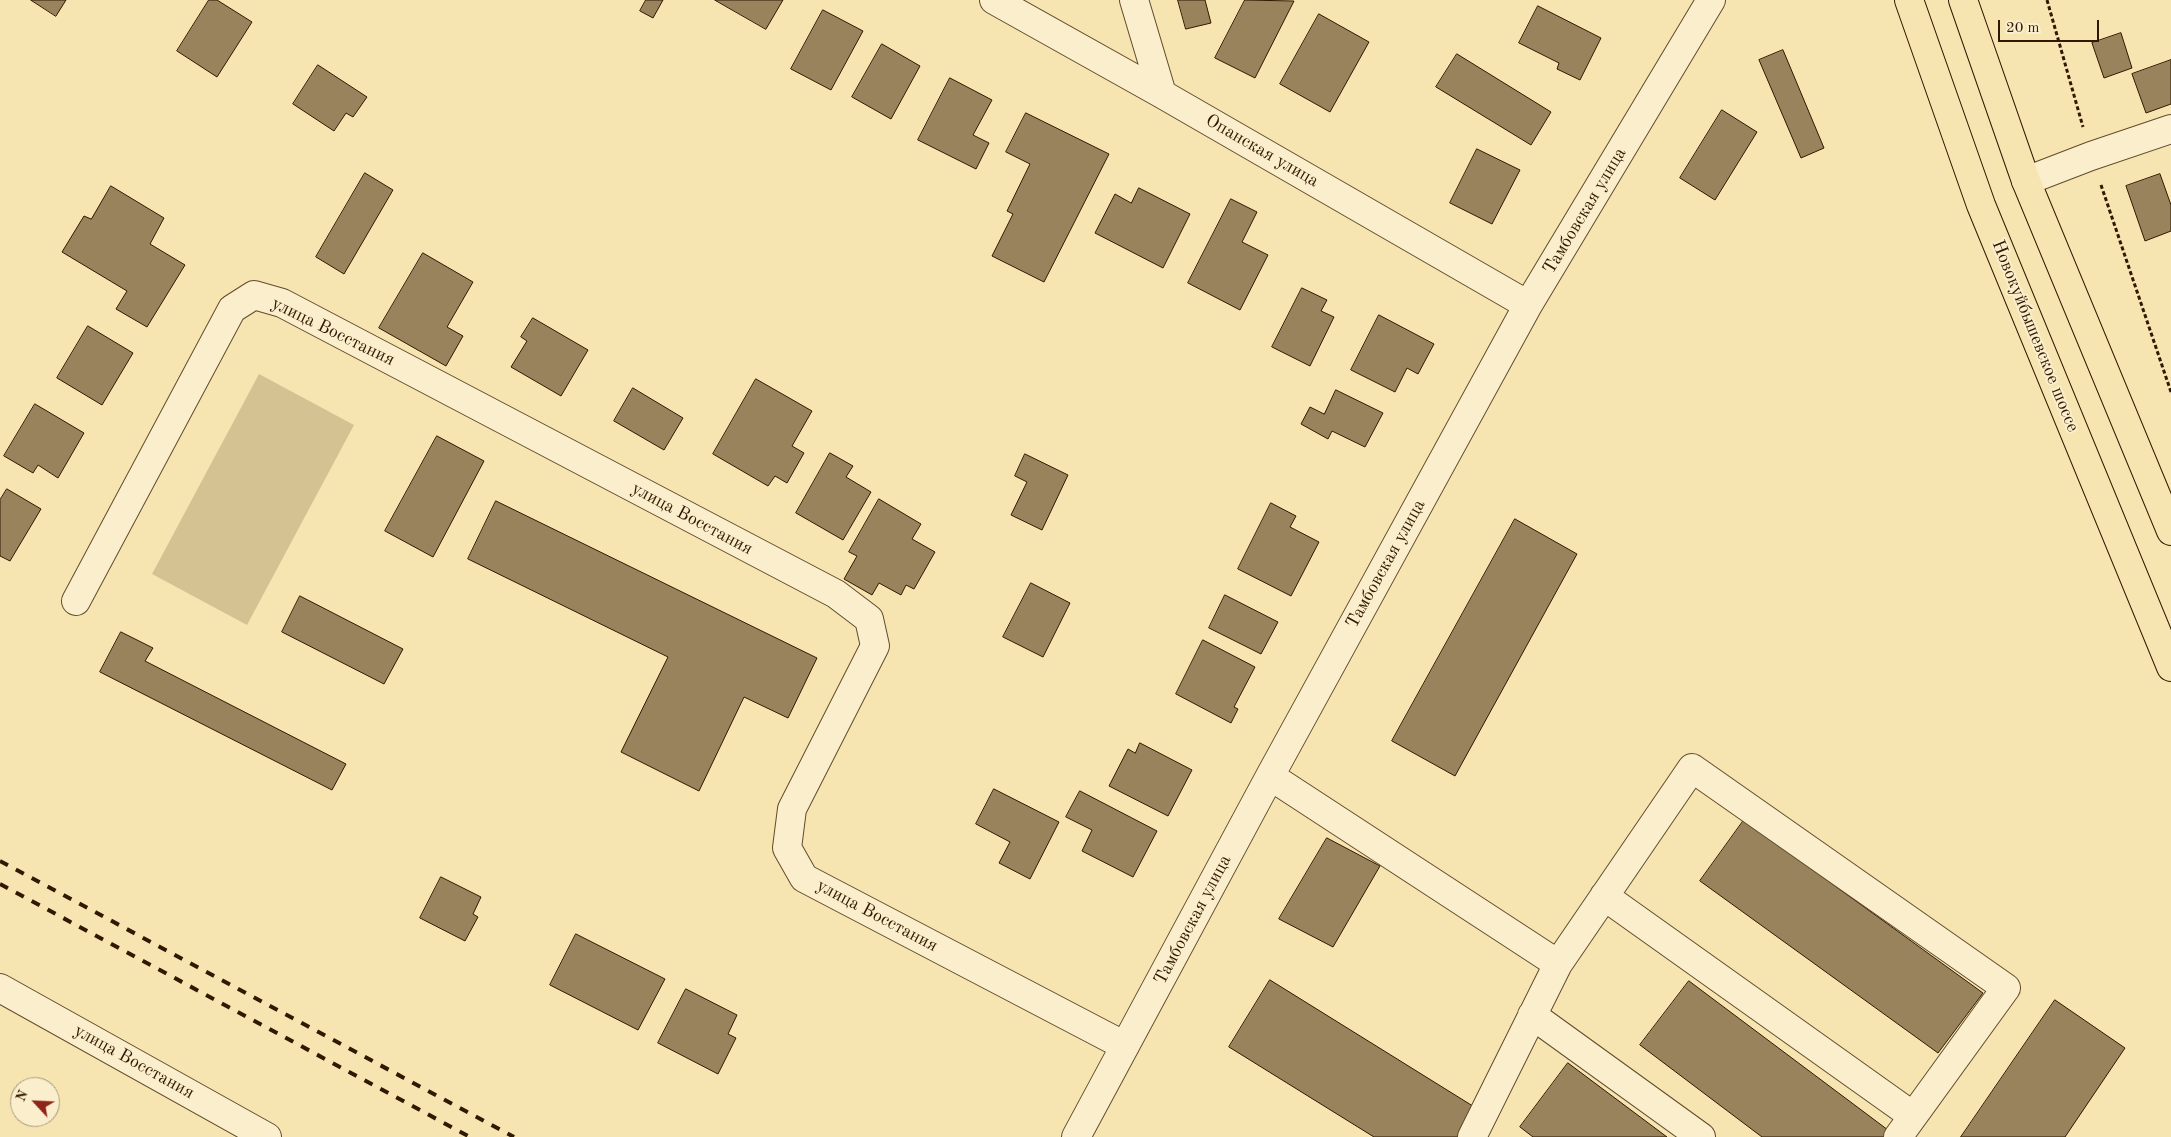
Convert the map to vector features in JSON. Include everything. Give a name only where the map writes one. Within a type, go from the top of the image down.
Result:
[{"type":"main road","name":"Новокуйбышевское шоссе","points":[[1909,0],[1981,205],[2171,667]]},
{"type":"main road","points":[[1963,0],[2026,181],[2171,531]]},
{"type":"street","name":"Опанская улица","points":[[994,0],[1162,94],[1528,305]]},
{"type":"street","points":[[1134,0],[1162,94]]},
{"type":"street","name":"Тамбовская улица","points":[[1076,1137],[1270,776],[1528,305],[1711,0]]},
{"type":"street","points":[[2026,181],[2091,156],[2171,129]]},
{"type":"street","name":"улица Восстания","points":[[76,601],[232,309],[254,295],[282,303],[836,594],[869,619],[875,646],[792,809],[787,848],[804,878],[1124,1046]]},
{"type":"street","points":[[1472,1137],[1558,964],[1604,896],[1692,768],[2006,988],[1905,1126],[1604,896]]},
{"type":"street","points":[[1270,776],[1558,964]]},
{"type":"street","name":"улица Восстания","points":[[0,988],[267,1137]]},
{"type":"street","points":[[1532,1015],[1701,1137]]},
{"type":"path","points":[[2047,0],[2091,156],[2171,392]]},
{"type":"shaded area","points":[[259,374],[354,425],[247,625],[152,574]]},
{"type":"building","points":[[31,0],[66,0],[56,16]]},
{"type":"building","points":[[209,0],[217,0],[252,22],[217,77],[177,51]]},
{"type":"building","points":[[646,0],[663,0],[653,18],[640,11]]},
{"type":"building","points":[[715,0],[783,0],[766,29]]},
{"type":"building","points":[[1178,0],[1205,0],[1211,23],[1186,29]]},
{"type":"building","points":[[1245,0],[1294,1],[1255,78],[1215,58]]},
{"type":"building","points":[[1538,6],[1601,38],[1580,80],[1557,69],[1559,63],[1519,43]]},
{"type":"building","points":[[823,10],[863,31],[831,90],[791,69]]},
{"type":"building","points":[[1319,14],[1369,42],[1330,112],[1280,84]]},
{"type":"building","points":[[2121,33],[2132,68],[2104,78],[2092,43]]},
{"type":"building","points":[[882,44],[920,66],[891,119],[852,97]]},
{"type":"building","points":[[1783,50],[1824,148],[1801,158],[1759,60]]},
{"type":"building","points":[[1457,54],[1551,112],[1531,145],[1436,87]]},
{"type":"building","points":[[2171,60],[2171,104],[2146,113],[2132,74]]},
{"type":"building","points":[[318,65],[367,97],[353,117],[346,113],[334,131],[293,104]]},
{"type":"building","points":[[950,78],[992,100],[973,135],[989,143],[976,169],[918,140]]},
{"type":"building","points":[[1722,110],[1757,132],[1715,200],[1680,178]]},
{"type":"building","points":[[1026,113],[1109,154],[1044,282],[992,256],[1013,214],[1007,211],[1030,164],[1006,152]]},
{"type":"building","points":[[1477,149],[1520,170],[1492,224],[1450,203]]},
{"type":"building","points":[[365,173],[393,190],[344,274],[316,257]]},
{"type":"building","points":[[2160,174],[2171,205],[2171,231],[2145,241],[2126,186]]},
{"type":"building","points":[[111,186],[164,218],[150,244],[185,265],[147,327],[116,309],[127,291],[62,252],[84,216],[91,219]]},
{"type":"building","points":[[1139,188],[1190,214],[1163,268],[1095,233],[1115,194],[1131,203]]},
{"type":"building","points":[[1231,199],[1257,212],[1242,242],[1268,255],[1240,310],[1188,283]]},
{"type":"building","points":[[423,253],[473,282],[447,327],[463,336],[446,366],[379,328]]},
{"type":"building","points":[[1302,288],[1327,300],[1321,311],[1334,317],[1310,366],[1272,347]]},
{"type":"building","points":[[1379,315],[1434,344],[1418,374],[1407,368],[1395,392],[1351,370]]},
{"type":"building","points":[[533,318],[588,350],[561,396],[511,367],[527,341],[521,337]]},
{"type":"building","points":[[88,326],[133,353],[102,405],[57,378]]},
{"type":"building","points":[[756,379],[812,411],[792,446],[804,453],[787,483],[775,476],[768,486],[713,454]]},
{"type":"building","points":[[633,388],[683,418],[664,450],[614,421]]},
{"type":"building","points":[[1336,390],[1383,413],[1365,447],[1332,431],[1328,439],[1301,424],[1310,407],[1324,414]]},
{"type":"building","points":[[35,404],[84,433],[58,478],[38,465],[33,473],[4,456]]},
{"type":"building","points":[[437,436],[484,461],[433,557],[385,531]]},
{"type":"building","points":[[830,453],[853,466],[846,477],[871,492],[843,540],[796,513]]},
{"type":"building","points":[[1025,454],[1068,475],[1042,530],[1011,515],[1027,482],[1015,476]]},
{"type":"building","points":[[7,489],[41,509],[10,561],[0,556],[0,500]]},
{"type":"building","points":[[879,499],[921,524],[912,539],[935,552],[914,589],[906,585],[901,595],[879,583],[872,595],[844,579],[857,556],[849,552]]},
{"type":"building","points":[[496,501],[817,658],[788,718],[744,697],[699,791],[621,752],[668,657],[468,559]]},
{"type":"building","points":[[1271,503],[1296,516],[1290,527],[1319,542],[1291,596],[1238,569]]},
{"type":"building","points":[[1515,519],[1577,554],[1455,776],[1392,741]]},
{"type":"building","points":[[1031,583],[1070,603],[1043,657],[1003,637]]},
{"type":"building","points":[[1225,595],[1278,622],[1261,654],[1209,628]]},
{"type":"building","points":[[300,596],[403,649],[384,684],[282,632]]},
{"type":"building","points":[[121,632],[153,648],[145,661],[346,764],[332,790],[100,672]]},
{"type":"building","points":[[1203,640],[1255,667],[1234,707],[1238,709],[1231,723],[1176,694]]},
{"type":"building","points":[[1140,743],[1192,770],[1168,816],[1109,786],[1128,749],[1135,753]]},
{"type":"building","points":[[994,789],[1059,822],[1030,879],[999,863],[1010,842],[976,824]]},
{"type":"building","points":[[1080,791],[1157,831],[1133,877],[1082,851],[1092,830],[1066,817]]},
{"type":"building","points":[[1744,820],[1983,993],[1938,1053],[1700,881]]},
{"type":"building","points":[[1327,838],[1380,866],[1333,947],[1279,919]]},
{"type":"building","points":[[441,877],[481,897],[473,914],[478,917],[465,941],[420,918]]},
{"type":"building","points":[[576,934],[665,979],[638,1030],[550,985]]},
{"type":"building","points":[[1270,980],[1476,1108],[1458,1137],[1374,1137],[1229,1047]]},
{"type":"building","points":[[1689,981],[1892,1133],[1889,1137],[1762,1137],[1640,1045]]},
{"type":"building","points":[[686,989],[737,1015],[728,1034],[736,1038],[718,1074],[658,1043]]},
{"type":"building","points":[[2055,1000],[2125,1048],[2065,1137],[1961,1137]]},
{"type":"building","points":[[1568,1063],[1667,1137],[1533,1137],[1520,1127]]},
{"type":"railway","points":[[0,861],[514,1137]]},
{"type":"railway","points":[[0,884],[470,1137]]}]
